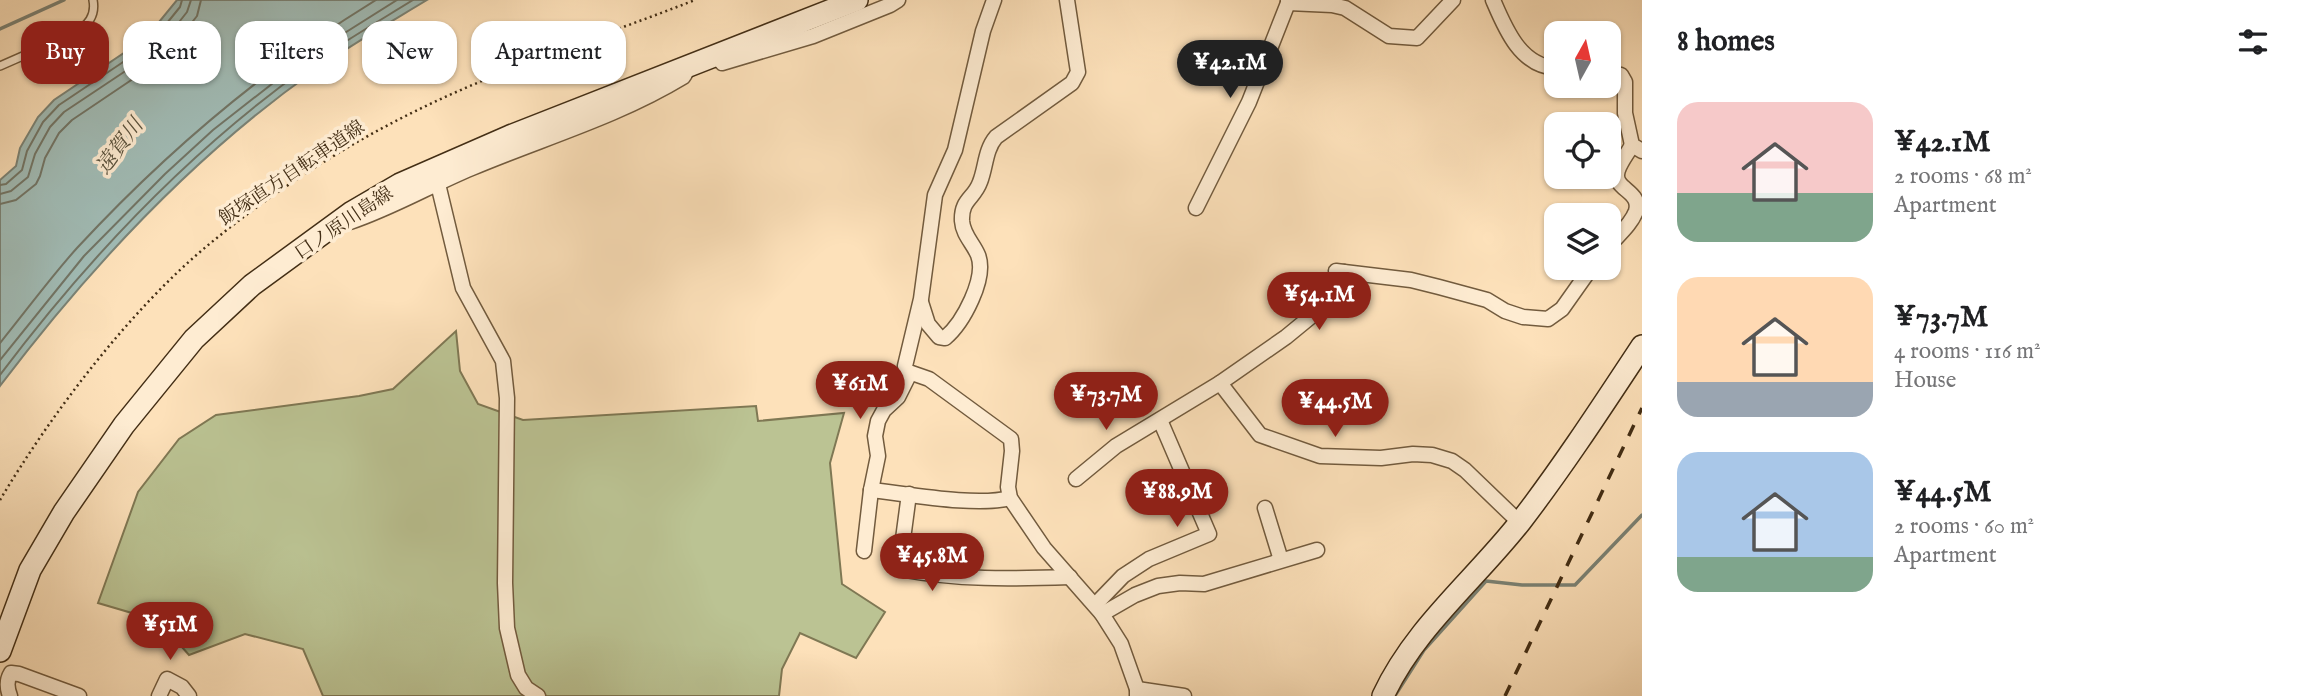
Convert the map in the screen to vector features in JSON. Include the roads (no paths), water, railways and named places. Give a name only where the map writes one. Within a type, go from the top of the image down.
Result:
[{"type":"main road","name":"口ノ原川島線","points":[[0,651],[30,569],[64,512],[124,425],[194,339],[252,285],[352,212],[437,167],[568,112],[857,0]]},
{"type":"main road","points":[[1383,696],[1409,650],[1438,613],[1520,523],[1642,346]]},
{"type":"street","points":[[329,229],[362,218],[472,168],[617,111],[683,77],[690,66],[705,68],[813,36],[898,0]]},
{"type":"street","points":[[993,0],[955,150],[935,195],[921,299],[906,371],[929,379],[1011,439],[1013,450],[1008,487],[1010,498],[1044,548],[1098,610],[1121,644],[1137,693],[1184,696]]},
{"type":"street","points":[[921,299],[928,324],[939,337],[945,338],[968,307],[981,270],[978,255],[963,229],[962,219],[964,206],[979,185],[990,144],[1072,83],[1078,72],[1067,0]]},
{"type":"street","points":[[1196,208],[1249,102],[1288,2],[1345,8],[1389,36],[1417,38],[1452,0]]},
{"type":"street","points":[[1493,0],[1514,44],[1536,63],[1544,65]]},
{"type":"street","points":[[1621,76],[1625,82],[1625,113],[1637,148],[1617,172],[1619,184],[1637,199],[1637,210],[1621,230]]},
{"type":"street","points":[[1626,105],[1642,100]]},
{"type":"street","points":[[438,184],[463,288],[503,361],[507,398],[507,628],[518,675],[526,688],[538,696]]},
{"type":"street","points":[[1076,479],[1116,446],[1220,383],[1286,337],[1340,290],[1340,272],[1411,280],[1488,300],[1505,311],[1523,317],[1548,319],[1562,309],[1583,280]]},
{"type":"street","points":[[864,551],[878,456],[878,421],[884,410],[898,397],[910,373]]},
{"type":"street","points":[[1220,383],[1260,435],[1320,456],[1381,458],[1432,454],[1452,461],[1465,470],[1520,523]]},
{"type":"street","points":[[1098,610],[1123,576],[1149,559],[1209,534],[1160,420]]},
{"type":"street","points":[[871,490],[995,501],[1010,498]]},
{"type":"street","points":[[909,494],[899,569],[938,576],[993,580],[1070,577]]},
{"type":"street","points":[[1265,508],[1281,559]]},
{"type":"street","points":[[1098,610],[1158,586],[1204,584],[1317,550]]},
{"type":"street","points":[[10,696],[8,678],[11,673],[79,696]]},
{"type":"street","points":[[159,696],[167,679],[182,687],[189,696]]},
{"type":"lane","points":[[0,66],[86,26],[93,16],[93,0]]},
{"type":"water","name":"遠賀川","points":[[177,0],[427,0],[392,21],[362,21],[362,39],[348,48],[348,21],[235,21],[235,84],[296,84],[226,140],[145,216],[70,299],[0,386],[0,180],[16,166],[20,148],[38,117],[54,100],[78,84],[109,84],[109,63],[123,54],[123,84],[221,84],[221,21],[160,21]]},
{"type":"waterway","points":[[0,29],[64,0]]},
{"type":"waterway","points":[[1396,694],[1424,650],[1486,581],[1522,585],[1575,585],[1642,515]]},
{"type":"railway","points":[[1505,696],[1642,408]]}]
